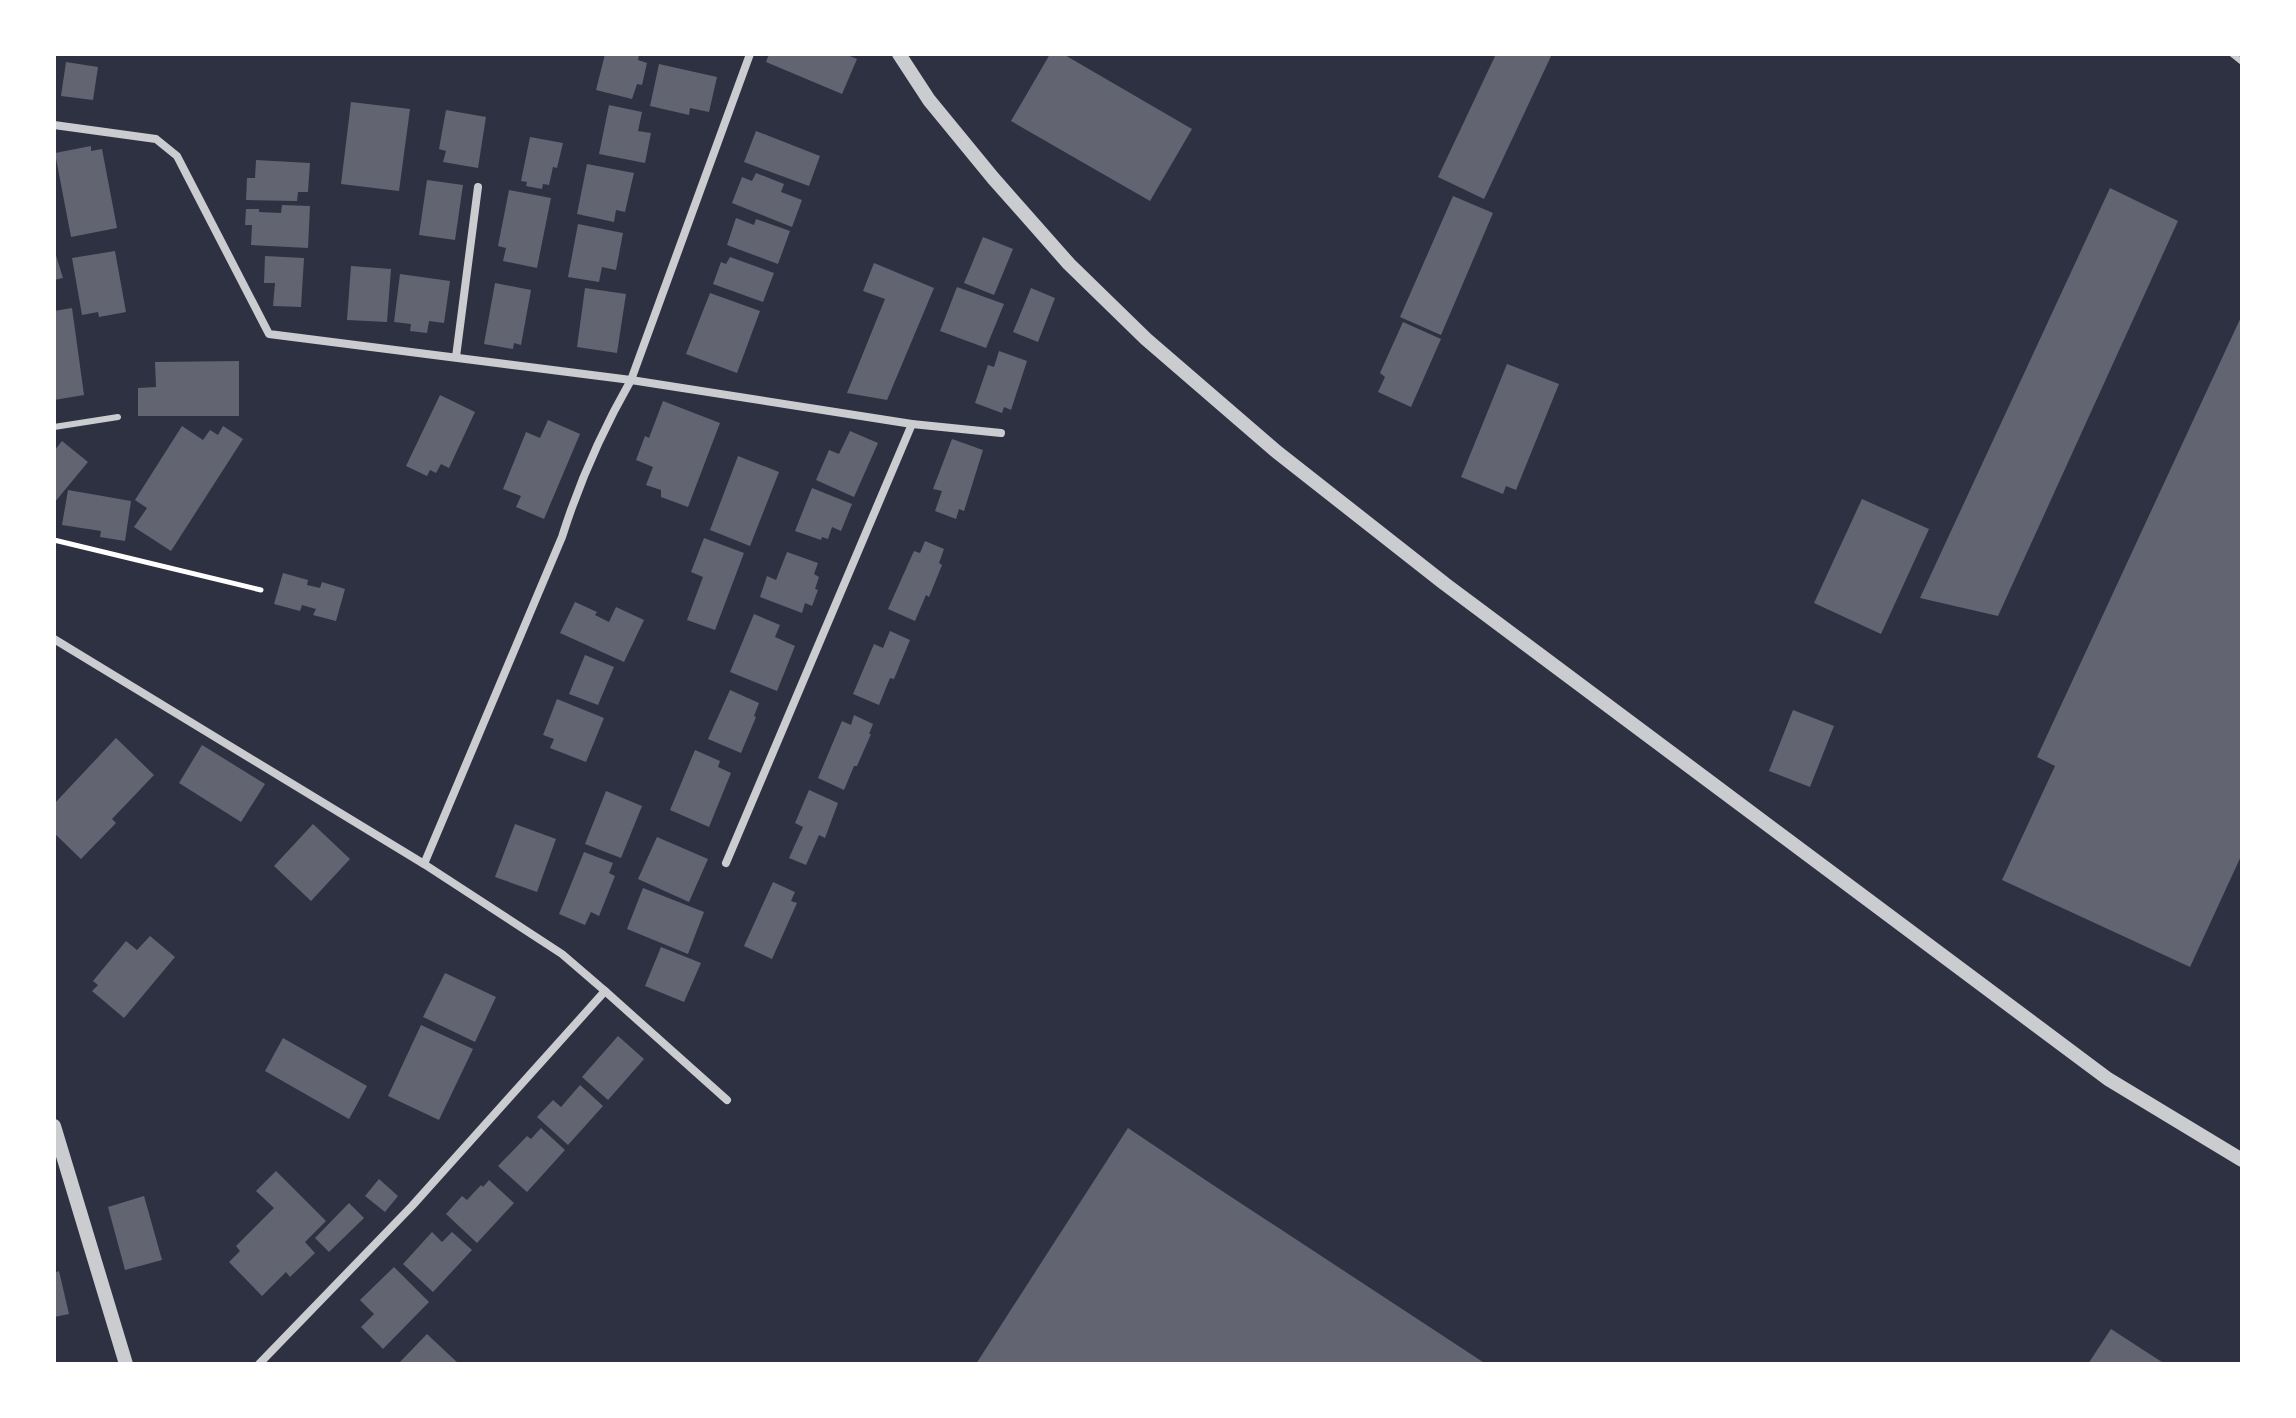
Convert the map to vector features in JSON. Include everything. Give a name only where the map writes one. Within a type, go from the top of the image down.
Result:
[{"type":"street","points":[[424,864],[562,537],[572,504],[631,380],[750,54]]},
{"type":"street","points":[[899,54],[929,100],[1069,264],[1146,339],[1277,452],[1445,584],[2108,1079],[2242,1160]]},
{"type":"street","points":[[54,125],[156,139],[177,156],[269,334],[631,380],[912,424],[1001,433]]},
{"type":"street","points":[[456,357],[478,187]]},
{"type":"street","points":[[726,863],[912,424]]},
{"type":"street","points":[[54,639],[424,864],[562,954],[727,1100]]},
{"type":"street","points":[[259,1364],[412,1206],[605,991]]},
{"type":"street","points":[[54,1126],[126,1364]]},
{"type":"lane","points":[[2232,54],[2242,62]]},
{"type":"lane","points":[[54,427],[118,417]]},
{"type":"path","points":[[54,540],[261,590]]},
{"type":"building","points":[[605,54],[635,54],[639,55],[638,60],[647,63],[642,85],[637,84],[632,99],[596,90]]},
{"type":"building","points":[[769,54],[845,54],[857,59],[842,94],[766,62]]},
{"type":"building","points":[[1050,54],[1063,54],[1192,129],[1150,201],[1011,121]]},
{"type":"building","points":[[1496,54],[1552,54],[1484,199],[1438,177]]},
{"type":"building","points":[[66,62],[98,67],[93,100],[61,96]]},
{"type":"building","points":[[659,64],[717,77],[709,112],[690,108],[689,115],[650,106]]},
{"type":"building","points":[[351,102],[410,109],[399,191],[341,184]]},
{"type":"building","points":[[609,105],[642,112],[638,131],[651,133],[645,163],[599,154]]},
{"type":"building","points":[[446,110],[486,117],[478,168],[443,162],[446,151],[439,149]]},
{"type":"building","points":[[756,131],[820,156],[809,186],[744,162]]},
{"type":"building","points":[[530,137],[563,143],[557,168],[553,167],[549,185],[543,184],[542,189],[526,186],[527,182],[521,181]]},
{"type":"building","points":[[91,146],[91,151],[102,149],[117,228],[71,237],[55,153]]},
{"type":"building","points":[[256,160],[310,163],[308,192],[298,192],[297,201],[246,200],[247,178],[255,178]]},
{"type":"building","points":[[587,164],[634,173],[625,212],[616,210],[614,222],[577,214]]},
{"type":"building","points":[[756,173],[784,184],[781,192],[802,200],[792,227],[732,203],[742,177],[752,181]]},
{"type":"building","points":[[427,180],[463,185],[455,240],[419,235]]},
{"type":"building","points":[[2110,188],[2178,221],[1998,616],[1920,598]]},
{"type":"building","points":[[509,190],[551,198],[537,268],[503,261],[506,248],[498,246]]},
{"type":"building","points":[[1453,196],[1493,213],[1441,335],[1400,317]]},
{"type":"building","points":[[282,205],[310,206],[308,248],[251,245],[252,225],[245,225],[246,209],[281,213]]},
{"type":"building","points":[[736,218],[754,225],[756,219],[790,231],[778,264],[727,245]]},
{"type":"building","points":[[578,224],[623,233],[616,270],[602,267],[599,282],[568,277]]},
{"type":"building","points":[[983,237],[1013,249],[994,295],[964,283]]},
{"type":"building","points":[[54,249],[63,278],[54,280]]},
{"type":"building","points":[[115,251],[126,312],[99,317],[98,312],[82,315],[72,258]]},
{"type":"building","points":[[265,256],[304,258],[301,307],[273,306],[275,283],[264,283]]},
{"type":"building","points":[[730,257],[774,273],[763,302],[713,284],[721,262],[726,264]]},
{"type":"building","points":[[874,263],[934,288],[887,400],[847,393],[885,299],[863,291]]},
{"type":"building","points":[[351,266],[391,269],[387,322],[347,320]]},
{"type":"building","points":[[400,274],[450,281],[444,323],[429,321],[427,333],[410,331],[411,324],[394,322]]},
{"type":"building","points":[[495,283],[531,290],[521,345],[514,343],[513,349],[484,344]]},
{"type":"building","points":[[957,287],[1004,304],[986,348],[940,331]]},
{"type":"building","points":[[585,288],[626,294],[617,353],[577,347]]},
{"type":"building","points":[[1031,288],[1055,298],[1038,342],[1013,332]]},
{"type":"building","points":[[710,293],[760,311],[737,373],[686,354]]},
{"type":"building","points":[[72,308],[84,395],[54,400],[54,311]]},
{"type":"building","points":[[2242,315],[2242,854],[2190,967],[2002,880],[2055,766],[2037,757]]},
{"type":"building","points":[[1403,322],[1441,339],[1411,407],[1378,392],[1385,377],[1380,373]]},
{"type":"building","points":[[999,351],[1027,361],[1011,410],[1004,407],[1002,413],[975,403],[988,365],[994,367]]},
{"type":"building","points":[[239,361],[239,416],[138,416],[138,388],[156,387],[155,362]]},
{"type":"building","points":[[1507,364],[1559,384],[1516,490],[1506,486],[1503,494],[1461,477]]},
{"type":"building","points":[[440,395],[475,412],[449,468],[441,464],[436,473],[430,470],[427,476],[406,466]]},
{"type":"building","points":[[663,401],[720,423],[688,507],[661,497],[661,490],[646,485],[653,467],[636,460],[645,436],[649,438]]},
{"type":"building","points":[[548,420],[580,434],[544,519],[516,507],[521,496],[503,489],[526,432],[540,438]]},
{"type":"building","points":[[182,426],[203,440],[210,430],[218,435],[223,426],[243,439],[171,551],[134,527],[147,508],[135,500]]},
{"type":"building","points":[[850,431],[878,443],[854,497],[816,480],[829,450],[839,454]]},
{"type":"building","points":[[952,439],[983,450],[964,511],[959,509],[956,519],[935,511],[942,491],[933,489]]},
{"type":"building","points":[[62,441],[88,462],[54,503],[54,451]]},
{"type":"building","points":[[738,456],[779,472],[750,546],[710,530]]},
{"type":"building","points":[[812,488],[852,504],[841,531],[832,527],[828,539],[822,537],[821,540],[795,531]]},
{"type":"building","points":[[68,490],[131,501],[125,541],[100,537],[101,531],[62,525]]},
{"type":"building","points":[[1862,499],[1929,529],[1881,634],[1814,603]]},
{"type":"building","points":[[704,538],[744,553],[715,630],[687,620],[703,577],[691,572]]},
{"type":"building","points":[[925,541],[944,549],[939,563],[942,565],[915,621],[888,609],[914,551],[920,553]]},
{"type":"building","points":[[787,552],[818,563],[814,574],[819,577],[815,589],[818,590],[812,606],[805,603],[802,613],[760,597],[767,576],[776,580]]},
{"type":"building","points":[[283,573],[308,580],[307,585],[320,588],[322,582],[345,589],[336,621],[313,615],[316,609],[302,605],[300,611],[274,604]]},
{"type":"building","points":[[575,602],[597,612],[595,615],[609,622],[616,607],[644,620],[624,662],[560,633]]},
{"type":"building","points":[[754,614],[780,625],[775,637],[795,646],[777,691],[730,672]]},
{"type":"building","points":[[890,631],[910,640],[879,705],[853,694],[874,644],[883,648]]},
{"type":"building","points":[[585,655],[614,667],[598,705],[569,694]]},
{"type":"building","points":[[730,690],[759,703],[741,753],[708,739]]},
{"type":"building","points":[[557,699],[604,718],[586,762],[550,748],[554,739],[543,735]]},
{"type":"building","points":[[1793,710],[1834,726],[1810,787],[1769,771]]},
{"type":"building","points":[[854,715],[873,724],[844,790],[818,778],[842,721],[851,725]]},
{"type":"building","points":[[116,738],[154,775],[112,819],[116,823],[81,859],[54,833],[54,804]]},
{"type":"building","points":[[202,745],[265,784],[241,822],[179,783]]},
{"type":"building","points":[[695,750],[720,761],[718,767],[731,773],[709,827],[670,810]]},
{"type":"building","points":[[809,790],[838,803],[825,838],[819,835],[806,865],[789,858],[803,827],[795,823]]},
{"type":"building","points":[[606,791],[642,806],[621,858],[585,844]]},
{"type":"building","points":[[313,824],[350,859],[311,901],[274,866]]},
{"type":"building","points":[[515,824],[556,839],[537,892],[495,877]]},
{"type":"building","points":[[657,837],[708,859],[689,902],[638,879]]},
{"type":"building","points":[[584,852],[613,863],[609,873],[615,876],[599,916],[591,912],[585,925],[559,914]]},
{"type":"building","points":[[773,882],[795,892],[791,901],[797,903],[772,959],[744,946]]},
{"type":"building","points":[[643,888],[704,912],[688,954],[627,929]]},
{"type":"building","points":[[150,936],[175,957],[124,1018],[92,991],[98,985],[93,981],[126,941],[137,950]]},
{"type":"building","points":[[661,947],[701,963],[684,1002],[645,986]]},
{"type":"building","points":[[445,973],[496,997],[475,1042],[423,1017]]},
{"type":"building","points":[[421,1025],[473,1049],[439,1120],[388,1096]]},
{"type":"building","points":[[618,1036],[644,1059],[608,1100],[582,1077]]},
{"type":"building","points":[[283,1038],[367,1086],[349,1119],[265,1071]]},
{"type":"building","points":[[580,1085],[603,1106],[568,1145],[537,1117],[553,1100],[561,1107]]},
{"type":"building","points":[[541,1128],[565,1150],[527,1192],[498,1166],[527,1136],[531,1139]]},
{"type":"building","points":[[1128,1128],[1213,1185],[1486,1364],[976,1364]]},
{"type":"building","points":[[276,1171],[326,1221],[305,1242],[315,1253],[290,1277],[286,1272],[262,1296],[229,1262],[240,1251],[236,1246],[274,1208],[256,1191]]},
{"type":"building","points":[[379,1179],[398,1196],[385,1212],[365,1196]]},
{"type":"building","points":[[489,1180],[514,1203],[477,1243],[446,1214],[462,1196],[467,1200]]},
{"type":"building","points":[[144,1196],[162,1260],[125,1270],[108,1207]]},
{"type":"building","points":[[349,1203],[364,1218],[329,1252],[315,1238]]},
{"type":"building","points":[[432,1232],[442,1242],[452,1232],[472,1250],[433,1292],[403,1264]]},
{"type":"building","points":[[394,1267],[429,1302],[383,1349],[361,1327],[374,1314],[360,1300]]},
{"type":"building","points":[[59,1271],[69,1314],[54,1317],[54,1273]]},
{"type":"building","points":[[2111,1329],[2165,1364],[2088,1364]]},
{"type":"building","points":[[427,1334],[459,1364],[398,1364]]}]
